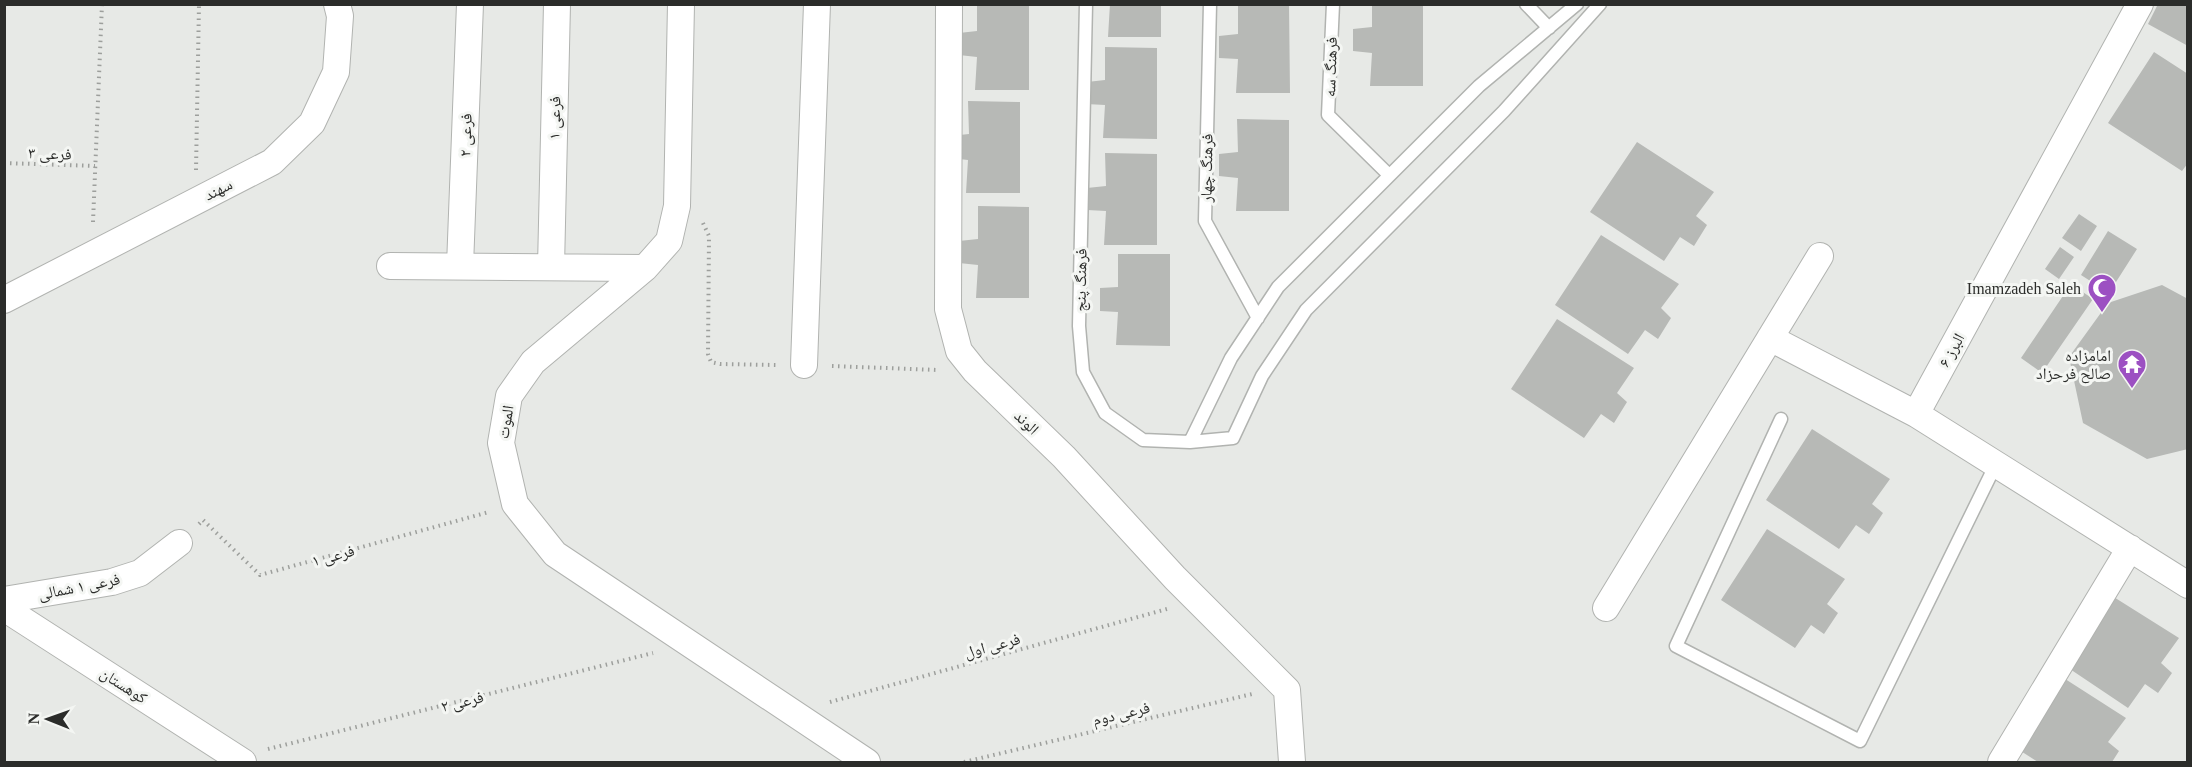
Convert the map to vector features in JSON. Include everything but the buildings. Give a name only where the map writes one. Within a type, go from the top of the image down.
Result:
[{"type":"street","name":"سهند","points":[[4,300],[272,162],[312,123],[336,72],[340,16],[337,4]]},
{"type":"street","name":"فرعی ۲","points":[[460,267],[470,4]]},
{"type":"street","name":"فرعی ۱","points":[[550,267],[557,4]]},
{"type":"street","name":"الموت","points":[[681,4],[677,206],[669,241],[645,268],[533,362],[509,396],[501,443],[515,504],[555,554],[867,762]]},
{"type":"street","points":[[804,366],[817,4]]},
{"type":"street","name":"الوند","points":[[949,4],[948,309],[959,351],[975,371],[1064,458],[1198,601],[1284,687]]},
{"type":"street","name":"البرز ۶","points":[[1916,414],[2140,4]]},
{"type":"street","points":[[1606,608],[1820,255]]},
{"type":"street","points":[[390,266],[645,268]]},
{"type":"street","points":[[1770,338],[1916,414],[2187,585]]},
{"type":"street","name":"فرعی ۱ شمالی","points":[[4,600],[112,582],[140,573],[179,543]]},
{"type":"street","points":[[2001,762],[2130,548]]},
{"type":"street","name":"کوهستان","points":[[4,608],[239,760]]},
{"type":"street","points":[[1284,687],[1287,690],[1292,762]]},
{"type":"lane","name":"فرهنگ پنج","points":[[1086,4],[1079,326],[1083,372],[1106,413],[1143,440],[1190,442],[1233,438],[1262,376],[1306,310],[1504,111],[1600,4]]},
{"type":"lane","name":"فرهنگ چهار","points":[[1210,4],[1205,221],[1258,318]]},
{"type":"lane","name":"فرهنگ سه","points":[[1333,4],[1328,115],[1389,175]]},
{"type":"lane","points":[[1526,4],[1549,28]]},
{"type":"lane","points":[[1190,442],[1231,358],[1278,287],[1479,86],[1577,4]]},
{"type":"lane","points":[[1781,419],[1676,646],[1860,741],[1996,464]]},
{"type":"path","points":[[92,253],[102,4]]},
{"type":"path","points":[[195,201],[198,4]]},
{"type":"path","name":"فرعی ۳","points":[[4,163],[95,166]]},
{"type":"path","name":"فرعی ۱","points":[[179,543],[203,520],[260,575],[515,504]]},
{"type":"path","name":"فرعی اول","points":[[792,712],[1198,601]]},
{"type":"path","name":"فرعی ۲","points":[[239,760],[690,644]]},
{"type":"path","name":"فرعی دوم","points":[[964,762],[1284,687]]},
{"type":"place","name":"Imamzadeh Saleh","points":[[2102,314]]},
{"type":"place","name":"امامزاده صالح فرحزاد","points":[[2132,390]]}]
